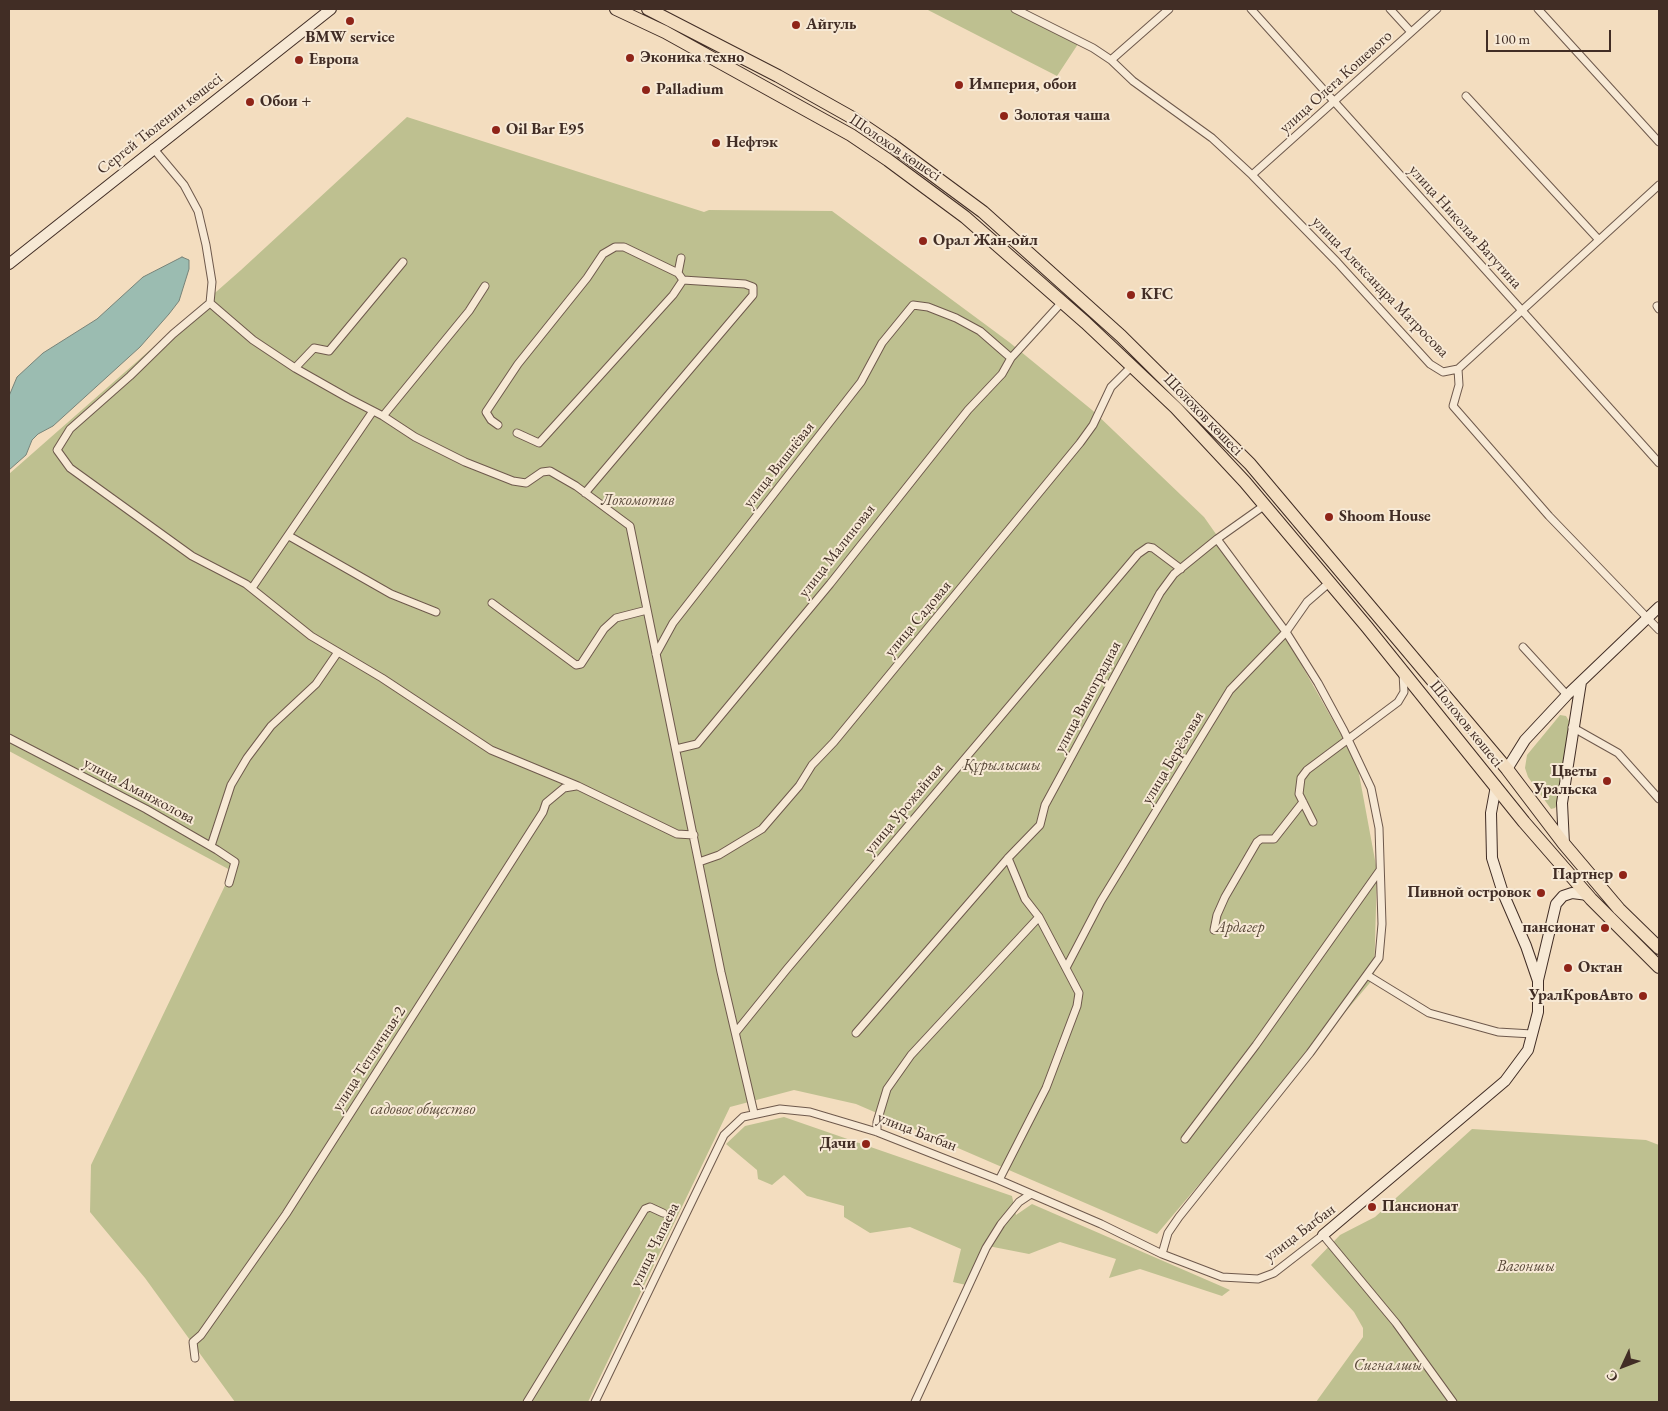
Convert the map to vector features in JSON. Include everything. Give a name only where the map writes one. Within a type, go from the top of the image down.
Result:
[{"type":"highway","name":"Шолохов көшесі","points":[[616,9],[665,32],[868,146],[966,217],[1063,301],[1132,366],[1208,442],[1265,505],[1330,582],[1524,822],[1588,895],[1659,967]]},
{"type":"highway","name":"Шолохов көшесі","points":[[648,9],[778,76],[859,122],[983,212],[1044,266],[1181,394],[1250,464],[1507,769],[1564,844]]},
{"type":"highway","points":[[1496,786],[1507,769]]},
{"type":"highway","points":[[1564,844],[1619,909],[1659,948]]},
{"type":"street","name":"Сергей Тюленин көшесі","points":[[9,264],[153,148],[331,9]]},
{"type":"street","name":"улица Александра Матросова","points":[[1015,9],[1093,48],[1111,60],[1133,81],[1212,138],[1252,175],[1338,262],[1430,364],[1443,372],[1458,369],[1459,385],[1453,406],[1549,516],[1659,630]]},
{"type":"street","points":[[1111,60],[1169,9]]},
{"type":"street","name":"улица Николая Ватутина","points":[[1252,9],[1659,463]]},
{"type":"street","points":[[1390,9],[1411,32]]},
{"type":"street","name":"улица Олега Кошевого","points":[[1252,175],[1437,9]]},
{"type":"street","points":[[1538,9],[1659,142]]},
{"type":"street","points":[[1466,96],[1599,240]]},
{"type":"street","points":[[153,148],[184,185],[198,211],[212,282],[210,303],[70,428],[57,450],[70,468],[106,496],[161,532],[192,556],[252,588],[311,636],[491,750],[578,786],[677,834],[694,835]]},
{"type":"street","points":[[1458,369],[1659,185]]},
{"type":"street","points":[[498,425],[491,420],[486,412],[518,364],[603,254],[615,247],[624,247],[678,273],[683,280]]},
{"type":"street","points":[[678,273],[681,258]]},
{"type":"street","points":[[295,368],[314,348],[328,351],[403,262]]},
{"type":"street","points":[[516,433],[539,443],[632,337],[673,295],[683,280]]},
{"type":"street","points":[[586,493],[753,295],[752,287],[745,284],[683,280]]},
{"type":"street","points":[[383,416],[469,311],[485,286]]},
{"type":"street","name":"улица Малиновая","points":[[676,749],[697,744],[703,738],[801,620],[968,410],[1002,374],[1011,358],[1063,301]]},
{"type":"street","points":[[210,303],[253,340],[295,368],[383,416],[415,437],[465,462],[513,481],[526,483],[542,472],[550,471],[586,493],[630,526],[694,835],[720,972],[754,1113]]},
{"type":"street","name":"улица Вишнёвая","points":[[656,654],[673,623],[861,382],[882,343],[913,305],[928,307],[956,318],[980,331],[1011,358]]},
{"type":"street","name":"улица Садовая","points":[[699,862],[719,855],[762,829],[799,786],[812,765],[834,742],[1080,443],[1093,425],[1111,387],[1132,366]]},
{"type":"street","points":[[252,588],[373,411]]},
{"type":"street","name":"улица Виноградная","points":[[856,1033],[1008,858],[1040,824],[1045,805],[1160,593],[1174,574],[1217,539],[1265,505]]},
{"type":"street","points":[[288,536],[391,594],[436,612]]},
{"type":"street","points":[[1162,1254],[1168,1233],[1179,1217],[1310,1053],[1379,958],[1382,924],[1379,828],[1371,788],[1349,740],[1318,683],[1286,632],[1217,539]]},
{"type":"street","name":"улица Урожайная","points":[[736,1032],[1138,554],[1148,547],[1153,548],[1181,569]]},
{"type":"street","name":"улица Берёзовая","points":[[1066,968],[1101,901],[1230,690],[1286,632],[1307,602],[1330,582]]},
{"type":"street","points":[[492,603],[576,665],[581,664],[604,630],[616,618],[647,610]]},
{"type":"street","points":[[1507,769],[1525,740],[1567,695],[1659,608]]},
{"type":"street","points":[[1523,647],[1567,695]]},
{"type":"street","points":[[211,846],[231,785],[247,758],[271,726],[316,684],[338,652]]},
{"type":"street","points":[[1313,822],[1299,794],[1301,778],[1307,770],[1398,702],[1404,692],[1403,672]]},
{"type":"street","points":[[1564,844],[1562,803],[1580,682]]},
{"type":"street","points":[[1572,727],[1586,733],[1618,753],[1659,799]]},
{"type":"street","name":"улица Аманжолова","points":[[9,738],[211,846],[235,862],[229,883]]},
{"type":"street","name":"улица Тепличная-2","points":[[195,1358],[193,1342],[201,1336],[286,1214],[544,812],[546,803],[564,788],[578,786]]},
{"type":"street","name":"улица Багбан","points":[[754,1113],[780,1109],[810,1112],[877,1132],[999,1180],[1101,1224],[1162,1254],[1222,1277],[1258,1279],[1281,1268],[1324,1235],[1505,1081],[1528,1050],[1538,1012],[1538,981],[1526,946],[1502,893],[1492,858],[1491,813],[1496,786]]},
{"type":"street","points":[[1214,930],[1217,915],[1225,897],[1257,842],[1261,839],[1274,839],[1303,802]]},
{"type":"street","points":[[999,1180],[1046,1088],[1077,1006],[1079,993],[1039,917],[1025,899],[1008,858]]},
{"type":"street","points":[[1185,1139],[1256,1045],[1380,869]]},
{"type":"street","points":[[1538,981],[1556,904],[1562,896],[1572,894],[1588,895]]},
{"type":"street","points":[[877,1132],[876,1122],[887,1088],[911,1054],[1039,917]]},
{"type":"street","points":[[1367,974],[1429,1013],[1498,1032],[1532,1034]]},
{"type":"street","name":"улица Чапаева","points":[[595,1402],[724,1135],[743,1117],[754,1113]]},
{"type":"street","points":[[915,1402],[986,1248],[1001,1224],[1019,1202],[1031,1194]]},
{"type":"street","points":[[527,1402],[645,1209],[650,1207],[662,1213]]},
{"type":"street","points":[[1324,1235],[1396,1323],[1453,1402]]},
{"type":"green space","points":[[926,9],[1020,9],[1080,41],[1057,76]]},
{"type":"green space","points":[[407,117],[704,212],[709,210],[832,211],[1009,342],[1092,410],[1204,517],[1275,618],[1357,763],[1377,871],[1374,978],[1157,1234],[856,1104],[794,1090],[730,1107],[588,1402],[235,1402],[145,1278],[90,1212],[91,1165],[232,871],[9,751],[9,474],[241,270]]},
{"type":"green space","points":[[1560,715],[1566,716],[1569,721],[1558,803],[1555,808],[1551,809],[1528,777],[1525,768],[1527,755]]},
{"type":"green space","points":[[784,1117],[1012,1196],[1016,1215],[1032,1204],[1230,1290],[1222,1296],[1140,1269],[1109,1278],[1116,1259],[1060,1242],[1029,1254],[983,1245],[966,1285],[953,1282],[961,1249],[910,1227],[870,1233],[844,1217],[844,1206],[807,1196],[784,1175],[772,1185],[758,1179],[757,1170],[726,1144],[745,1126]]},
{"type":"green space","name":"Вагоншы","points":[[1472,1129],[1646,1140],[1659,1145],[1659,1402],[1316,1402],[1363,1337],[1363,1328],[1354,1312],[1311,1265],[1340,1235],[1375,1217]]},
{"type":"water","points":[[182,257],[189,260],[189,269],[179,301],[169,314],[140,347],[53,426],[38,434],[32,440],[26,455],[9,470],[9,396],[17,377],[43,353],[97,319],[143,277]]},
{"type":"place","name":"BMW service","points":[[350,21]]},
{"type":"place","name":"Айгуль","points":[[796,25]]},
{"type":"place","name":"Эконика техно","points":[[630,58]]},
{"type":"place","name":"Европа","points":[[299,60]]},
{"type":"place","name":"Империя, обои","points":[[959,85]]},
{"type":"place","name":"Palladium","points":[[646,90]]},
{"type":"place","name":"Обои +","points":[[250,102]]},
{"type":"place","name":"Золотая чаша","points":[[1004,116]]},
{"type":"place","name":"Oil Bar E95","points":[[496,130]]},
{"type":"place","name":"Нефтэк","points":[[716,143]]},
{"type":"place","name":"Орал Жан-ойл","points":[[923,241]]},
{"type":"place","name":"KFC","points":[[1131,295]]},
{"type":"place","name":"Shoom House","points":[[1329,517]]},
{"type":"place","name":"Цветы Уральска","points":[[1607,781]]},
{"type":"place","name":"Партнер","points":[[1623,875]]},
{"type":"place","name":"Пивной островок","points":[[1541,893]]},
{"type":"place","name":"пансионат","points":[[1605,928]]},
{"type":"place","name":"Октан","points":[[1568,968]]},
{"type":"place","name":"УралКровАвто","points":[[1643,996]]},
{"type":"place","name":"Дачи","points":[[866,1144]]},
{"type":"place","name":"Пансионат","points":[[1372,1207]]},
{"type":"park label","name":"Локомотив","points":[[638,501]]},
{"type":"park label","name":"Құрылысшы","points":[[1002,766]]},
{"type":"park label","name":"Ардагер","points":[[1240,928]]},
{"type":"park label","name":"садовое общество","points":[[423,1110]]},
{"type":"park label","name":"Сигналшы","points":[[1388,1366]]}]
